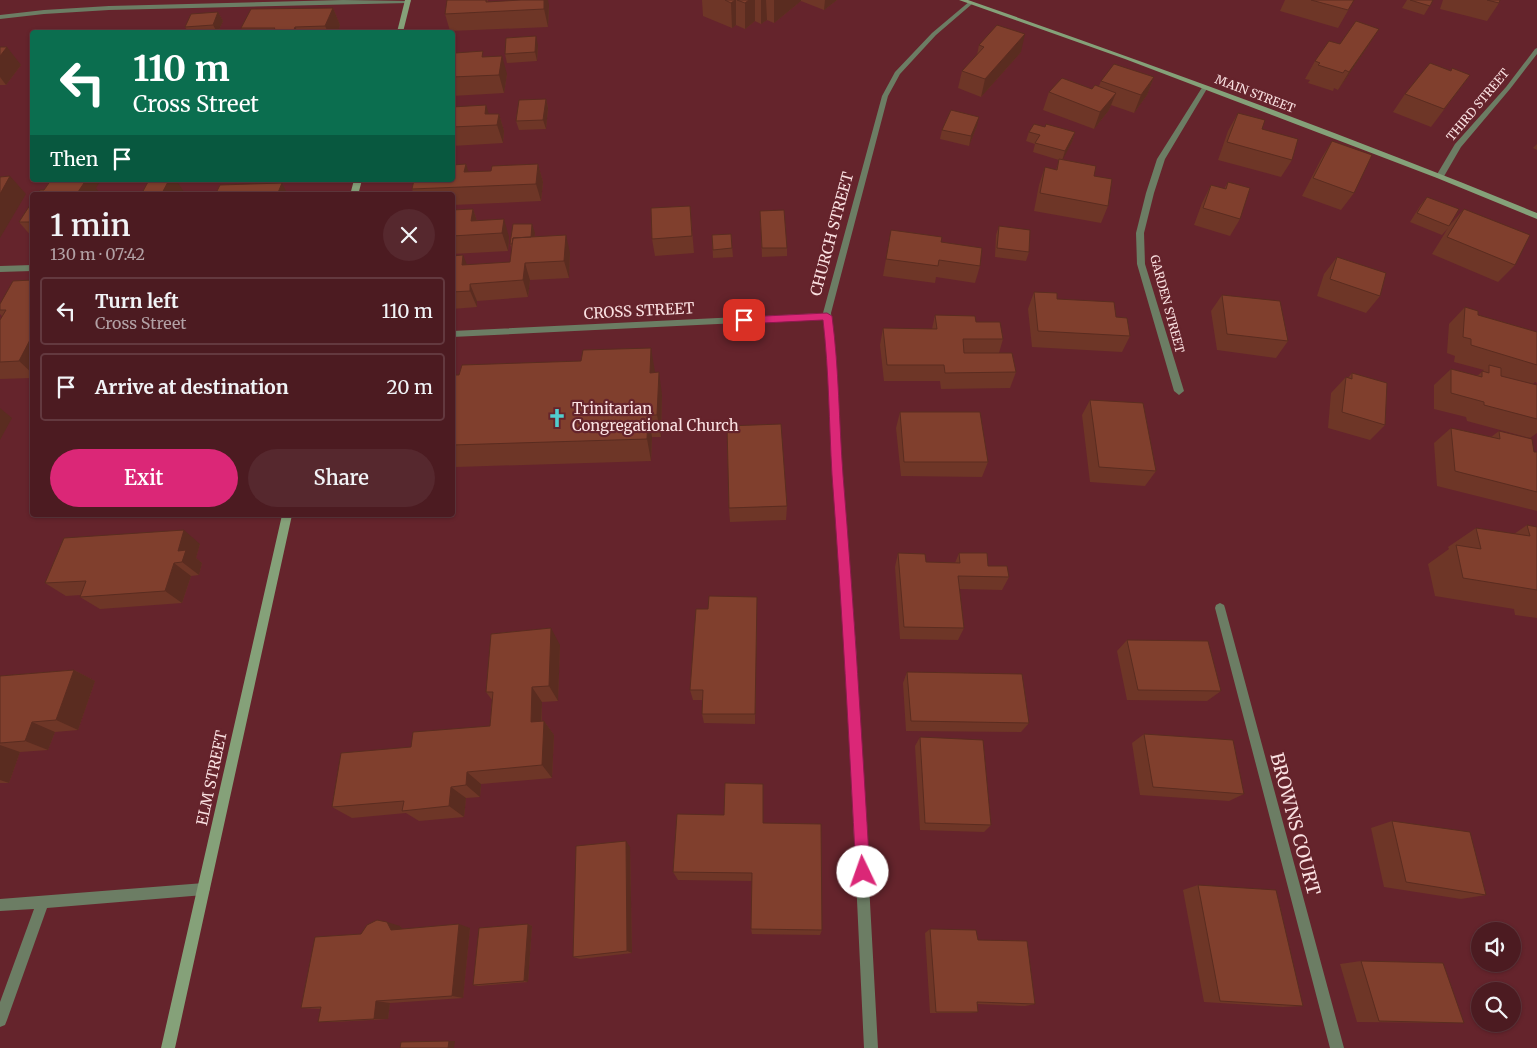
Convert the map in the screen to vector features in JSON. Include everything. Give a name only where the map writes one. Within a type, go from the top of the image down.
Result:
[{"type":"main road","points":[[400,30],[408,0]]},
{"type":"main road","name":"MAIN STREET","points":[[966,1],[1205,87],[1440,176],[1537,216]]},
{"type":"main road","name":"ELM STREET","points":[[168,1048],[287,517]]},
{"type":"street","points":[[0,17],[54,10],[100,8],[408,0]]},
{"type":"street","name":"CHURCH STREET","points":[[872,1048],[851,647],[835,437],[832,354],[827,316],[846,236],[886,96],[897,73],[966,1]]},
{"type":"street","name":"THIRD STREET","points":[[1440,176],[1458,146],[1537,52]]},
{"type":"street","name":"GARDEN STREET","points":[[1179,391],[1141,264],[1140,233],[1161,159],[1205,87]]},
{"type":"street","points":[[0,269],[30,268]]},
{"type":"street","name":"CROSS STREET","points":[[455,334],[827,316]]},
{"type":"street","name":"BROWNS COURT","points":[[1220,608],[1337,1048]]},
{"type":"street","points":[[0,906],[204,889]]},
{"type":"street","points":[[0,1020],[43,902]]},
{"type":"building","points":[[447,0],[486,0],[486,2],[544,0],[544,9],[445,14]]},
{"type":"building","points":[[737,0],[749,0],[745,3]]},
{"type":"building","points":[[1311,0],[1354,0],[1348,10]]},
{"type":"building","points":[[1410,0],[1433,0],[1430,6]]},
{"type":"building","points":[[1487,0],[1500,0],[1499,3]]},
{"type":"building","points":[[333,8],[325,26],[295,27],[294,30],[241,28],[251,9]]},
{"type":"building","points":[[218,12],[213,25],[185,27],[191,14]]},
{"type":"building","points":[[1356,21],[1379,29],[1349,72],[1345,70],[1343,73],[1318,65],[1320,63],[1315,61],[1329,41],[1340,44]]},
{"type":"building","points":[[997,25],[1025,34],[985,79],[962,71],[984,47],[979,45]]},
{"type":"building","points":[[536,36],[535,52],[505,54],[506,38]]},
{"type":"building","points":[[0,47],[7,47],[0,56]]},
{"type":"building","points":[[483,51],[482,57],[502,56],[499,75],[455,77],[455,53]]},
{"type":"building","points":[[1430,63],[1451,71],[1452,68],[1470,75],[1444,109],[1405,94]]},
{"type":"building","points":[[1114,64],[1154,77],[1141,95],[1101,81]]},
{"type":"building","points":[[1062,78],[1092,89],[1095,85],[1116,93],[1100,112],[1049,92]]},
{"type":"building","points":[[546,99],[543,120],[516,121],[519,100]]},
{"type":"building","points":[[486,105],[485,114],[499,114],[497,125],[455,127],[455,107]]},
{"type":"building","points":[[951,110],[979,117],[971,136],[942,130]]},
{"type":"building","points":[[1238,113],[1265,120],[1262,129],[1298,139],[1292,160],[1227,142]]},
{"type":"building","points":[[1034,124],[1045,127],[1046,124],[1075,132],[1065,151],[1035,143],[1040,135],[1029,132]]},
{"type":"building","points":[[1332,141],[1372,155],[1354,193],[1313,178]]},
{"type":"building","points":[[1059,159],[1096,166],[1094,176],[1112,179],[1108,206],[1040,193],[1045,167],[1057,170]]},
{"type":"building","points":[[466,164],[464,172],[491,171],[492,166],[538,164],[536,184],[412,189],[414,182],[455,182],[455,165]]},
{"type":"building","points":[[10,176],[0,194],[0,177]]},
{"type":"building","points":[[50,182],[85,182],[78,192],[39,192],[44,190]]},
{"type":"building","points":[[148,182],[168,182],[163,192],[143,192]]},
{"type":"building","points":[[1228,182],[1250,188],[1240,219],[1203,208],[1211,185],[1226,189]]},
{"type":"building","points":[[282,183],[278,192],[216,192],[220,185]]},
{"type":"building","points":[[1427,197],[1459,209],[1449,226],[1417,213]]},
{"type":"building","points":[[30,205],[30,222],[19,222]]},
{"type":"building","points":[[690,206],[692,236],[652,239],[651,208]]},
{"type":"building","points":[[473,209],[471,221],[504,219],[502,233],[455,236],[455,210]]},
{"type":"building","points":[[1464,209],[1530,235],[1515,265],[1447,237]]},
{"type":"building","points":[[784,210],[787,248],[762,248],[760,211]]},
{"type":"building","points":[[513,224],[532,224],[531,237],[513,238],[512,244],[510,244]]},
{"type":"building","points":[[999,226],[1030,230],[1029,252],[997,248]]},
{"type":"building","points":[[891,230],[942,237],[941,242],[982,248],[980,266],[939,260],[938,266],[886,259]]},
{"type":"building","points":[[731,234],[732,248],[713,250],[712,235]]},
{"type":"building","points":[[566,235],[564,261],[525,263],[523,280],[470,284],[470,291],[455,292],[455,256],[463,255],[462,265],[510,262],[513,238]]},
{"type":"building","points":[[1337,257],[1386,273],[1380,296],[1330,279]]},
{"type":"building","points":[[30,280],[30,340],[19,361],[0,362],[0,320],[6,310],[0,310],[0,304],[13,281]]},
{"type":"building","points":[[1034,292],[1057,293],[1057,299],[1114,302],[1116,317],[1127,318],[1130,336],[1038,331]]},
{"type":"building","points":[[1222,295],[1280,301],[1288,341],[1227,334]]},
{"type":"building","points":[[1465,307],[1478,311],[1478,315],[1537,332],[1537,365],[1471,345],[1471,339],[1463,337]]},
{"type":"building","points":[[935,315],[975,316],[976,322],[1000,322],[1003,339],[963,339],[964,353],[1012,353],[1016,372],[945,373],[944,365],[887,365],[883,328],[937,329]]},
{"type":"building","name":"Trinitarian Congregational Church","points":[[651,348],[650,373],[659,372],[657,415],[648,415],[647,439],[455,445],[455,375],[459,375],[462,365],[581,361],[583,350]]},
{"type":"building","points":[[1489,365],[1501,368],[1501,376],[1537,385],[1537,419],[1484,405],[1484,402],[1451,393],[1451,369],[1482,377],[1482,371],[1489,373]]},
{"type":"building","points":[[1352,373],[1387,383],[1385,425],[1342,412],[1346,377],[1352,379]]},
{"type":"building","points":[[1090,400],[1143,403],[1156,471],[1099,467]]},
{"type":"building","points":[[900,412],[980,412],[988,462],[904,462]]},
{"type":"building","points":[[781,424],[787,506],[729,508],[727,426]]},
{"type":"building","points":[[1451,428],[1500,439],[1499,431],[1532,439],[1534,452],[1537,452],[1537,492],[1455,471]]},
{"type":"building","points":[[1527,525],[1537,527],[1537,590],[1463,578],[1456,545],[1481,549],[1476,528],[1530,536]]},
{"type":"building","points":[[184,530],[178,551],[186,550],[182,562],[174,563],[165,591],[80,597],[86,581],[45,583],[64,538]]},
{"type":"building","points":[[898,553],[925,554],[926,562],[960,563],[959,553],[987,553],[988,566],[1007,566],[1009,577],[958,576],[964,628],[904,627]]},
{"type":"building","points":[[709,596],[757,597],[755,714],[702,714],[703,690],[690,690],[696,609],[708,609]]},
{"type":"building","points":[[551,628],[549,686],[532,687],[531,722],[544,721],[542,765],[467,772],[466,785],[451,787],[449,806],[402,811],[404,801],[332,807],[341,753],[411,747],[413,732],[490,726],[493,692],[486,692],[491,634]]},
{"type":"building","points":[[1127,640],[1208,641],[1221,691],[1138,690]]},
{"type":"building","points":[[74,670],[56,720],[32,722],[25,741],[0,743],[0,676]]},
{"type":"building","points":[[907,672],[1022,674],[1029,723],[911,721]]},
{"type":"building","points":[[1144,734],[1233,740],[1244,794],[1153,787]]},
{"type":"building","points":[[920,737],[983,740],[991,825],[925,823]]},
{"type":"building","points":[[725,783],[763,784],[763,823],[821,824],[822,930],[751,929],[752,873],[673,872],[677,814],[724,815]]},
{"type":"building","points":[[1392,821],[1470,832],[1486,895],[1406,882]]},
{"type":"building","points":[[626,841],[627,951],[573,957],[576,846]]},
{"type":"building","points":[[1198,885],[1276,890],[1303,1006],[1220,1001]]},
{"type":"building","points":[[377,920],[387,922],[391,930],[459,924],[452,996],[376,1001],[374,1019],[318,1022],[321,1007],[301,1008],[315,937],[361,934],[367,925]]},
{"type":"building","points":[[528,924],[524,981],[473,985],[479,928]]},
{"type":"building","points":[[930,929],[976,930],[978,940],[1027,941],[1035,1004],[977,1002],[978,1012],[936,1012]]},
{"type":"building","points":[[1361,961],[1443,963],[1464,1023],[1379,1021]]},
{"type":"building","points":[[449,1041],[448,1048],[400,1048],[401,1042]]},
{"type":"place","name":"Trinitarian Congregational Church","points":[[557,418]]},
{"type":"route","points":[[744,320],[827,316],[832,354],[835,437],[851,647],[863,872]]}]
